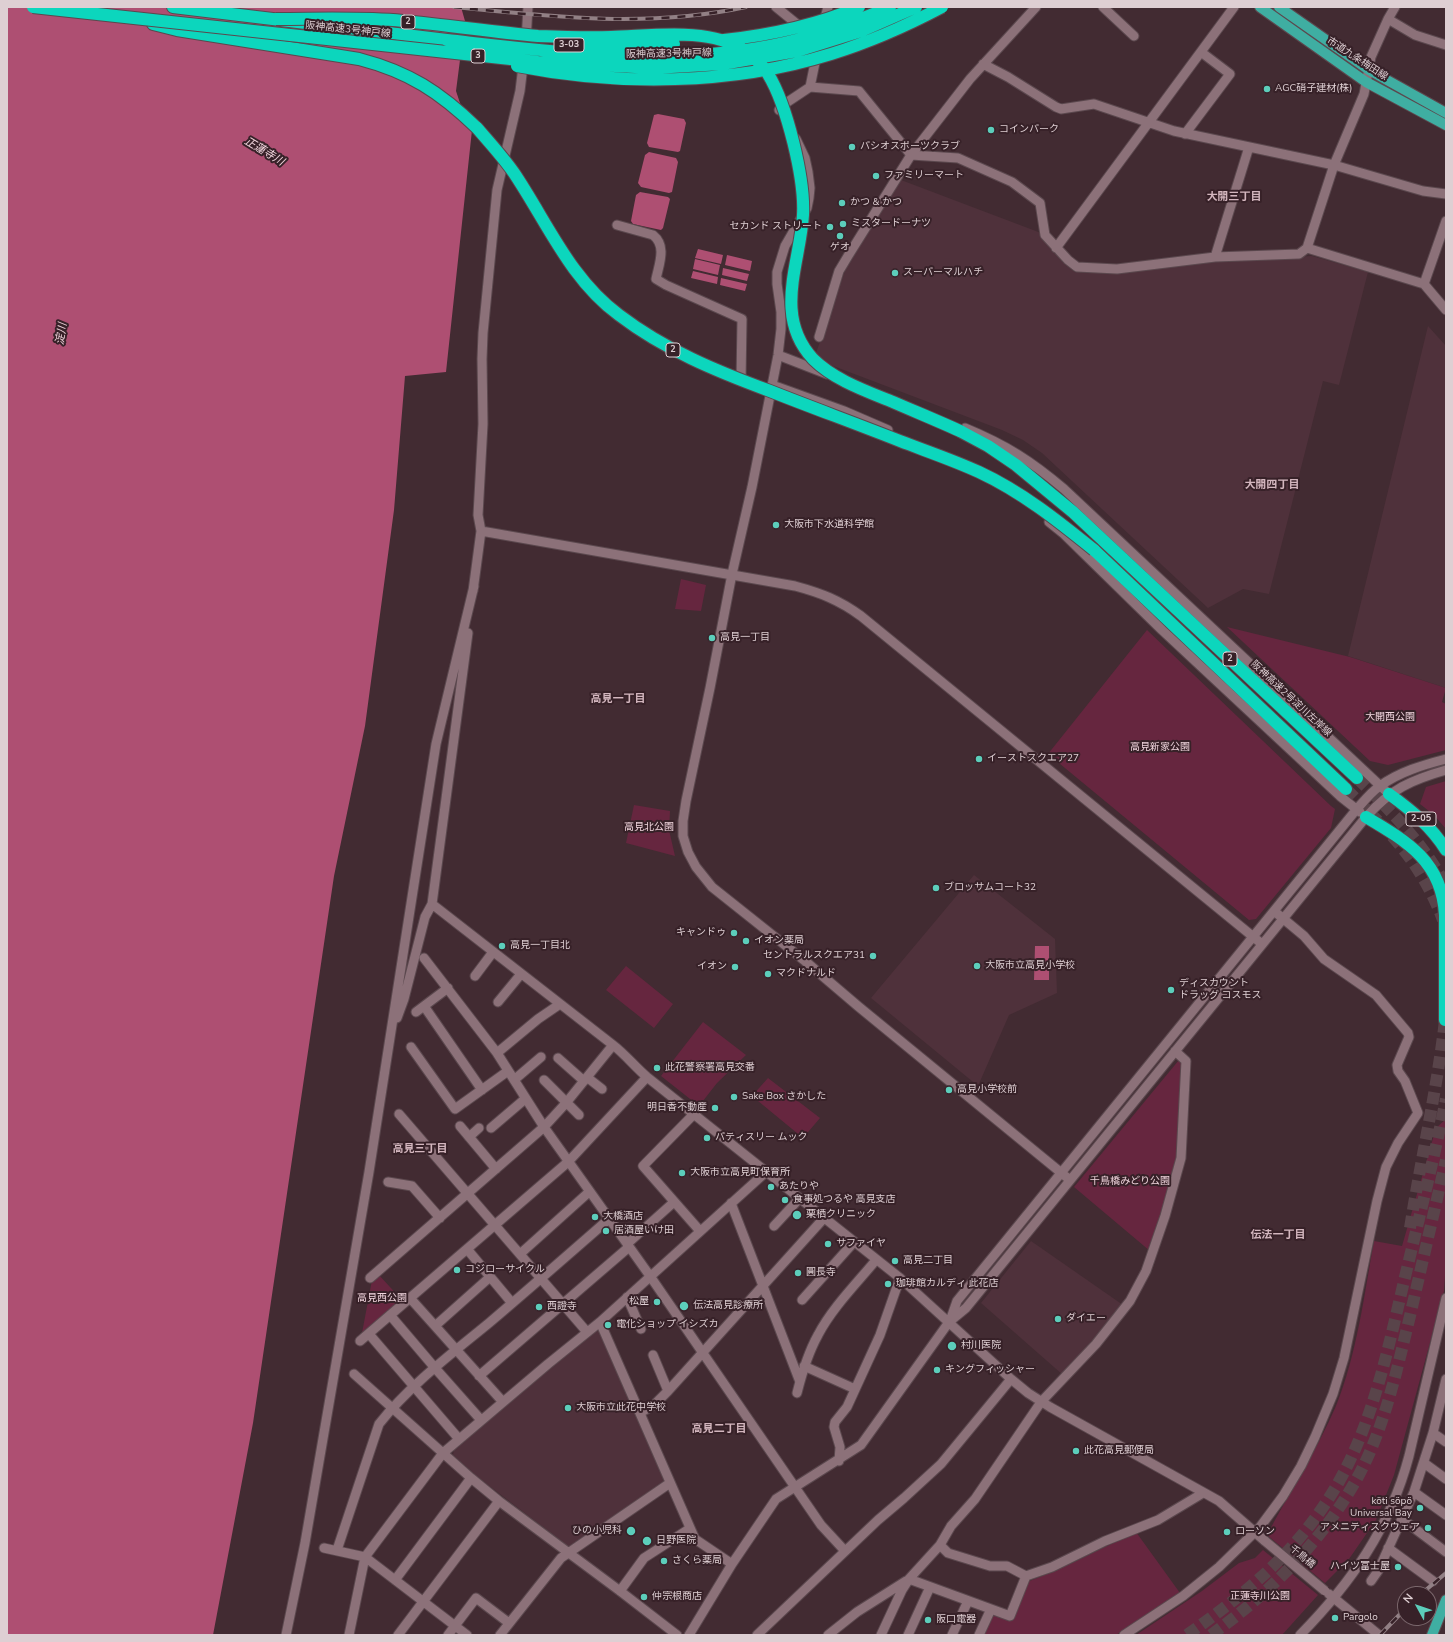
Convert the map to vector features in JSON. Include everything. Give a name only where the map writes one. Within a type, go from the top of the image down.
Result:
[{"type":"highway","name":"阪神高速3号神戸線","points":[[33,7],[538,62],[670,67],[722,64],[772,57],[823,44],[874,26],[916,7]]},
{"type":"highway","name":"阪神高速3号神戸線","points":[[173,7],[528,49],[603,55],[687,56],[746,50],[796,40],[839,27],[890,7]]},
{"type":"highway","name":"3-03","points":[[447,40],[628,46],[714,42],[786,30],[819,21],[859,7]]},
{"type":"highway","points":[[442,52],[538,71],[590,77],[643,79],[725,76],[765,70],[831,54],[888,34],[942,7]]},
{"type":"highway","name":"2","points":[[130,18],[177,30],[359,59],[399,71],[419,82],[458,110],[497,150],[515,174],[578,276],[594,294],[616,314],[659,343],[709,368],[980,473],[1003,485],[1043,510],[1094,550],[1346,789]]},
{"type":"highway","name":"阪神高速2号淀川左岸線","points":[[276,20],[325,18],[401,21],[480,30],[573,37],[693,36],[723,40],[743,50],[760,64],[772,81],[785,115],[799,170],[803,212],[801,235],[791,295],[791,309],[798,337],[804,349],[823,368],[835,376],[858,388],[930,418],[988,446],[1016,465],[1044,487],[1103,539],[1357,778]]},
{"type":"highway","name":"2-05","points":[[1384,790],[1428,825],[1446,850]]},
{"type":"highway","points":[[1361,813],[1419,852],[1434,874],[1440,886],[1444,900],[1445,915],[1445,1020]]},
{"type":"main road","name":"市道九条梅田線","points":[[1260,7],[1366,82],[1446,125]]},
{"type":"main road","name":"市道九条梅田線","points":[[1279,7],[1369,70],[1446,113]]},
{"type":"main road","points":[[1432,1635],[1446,1600]]},
{"type":"street","points":[[391,1032],[404,999],[425,917],[432,904],[481,530],[478,515],[483,424],[482,359],[497,190],[520,91],[526,41],[528,7]]},
{"type":"street","points":[[776,7],[813,38],[820,40]]},
{"type":"street","points":[[810,87],[828,7]]},
{"type":"street","points":[[819,337],[839,271],[911,155],[970,79],[1036,7]]},
{"type":"street","points":[[1103,7],[1134,36]]},
{"type":"street","points":[[1056,248],[1234,7]]},
{"type":"street","points":[[1070,1180],[805,961],[712,887],[696,867],[688,852],[683,836],[682,821],[778,355],[781,312],[777,284],[778,272],[785,246],[807,208],[810,188],[808,172],[802,152],[795,136],[780,116],[779,110],[782,106],[810,87],[859,91],[911,155],[958,158],[1012,182],[1040,203],[1045,235],[1077,268],[1117,269],[1215,258],[1299,254],[1308,248],[1334,165],[1364,94],[1371,57],[1395,7]]},
{"type":"street","points":[[1388,19],[1415,35],[1446,45]]},
{"type":"street","points":[[1186,134],[1230,74],[1201,52]]},
{"type":"street","points":[[983,64],[1008,77],[1061,109],[1094,104],[1148,123],[1186,134],[1334,165],[1423,191],[1446,194]]},
{"type":"street","points":[[1215,258],[1249,147]]},
{"type":"street","points":[[1424,284],[1446,221]]},
{"type":"street","points":[[617,225],[653,235],[658,239],[662,250],[656,279],[666,285],[742,319],[742,381],[771,388],[844,411],[961,463],[1000,485],[1034,508],[1064,534],[1162,630],[1361,813]]},
{"type":"street","points":[[1308,248],[1424,284],[1446,310]]},
{"type":"street","points":[[778,355],[990,439],[1038,467],[1070,494],[1384,790]]},
{"type":"street","points":[[481,530],[795,586],[816,591],[844,604],[861,616],[1262,944]]},
{"type":"street","points":[[286,1635],[305,1543],[370,1164],[436,744],[474,586]]},
{"type":"street","points":[[950,1322],[957,1300],[1252,936],[1274,911],[1361,813],[1384,790],[1404,773],[1446,759]]},
{"type":"street","points":[[1384,790],[1446,770]]},
{"type":"street","points":[[689,1635],[732,1564],[776,1499],[839,1461],[861,1445],[950,1322],[966,1308],[1283,919],[1361,813]]},
{"type":"street","name":"千鳥橋","points":[[432,904],[626,1055],[635,1067],[647,1077],[900,1278],[1012,1379],[1041,1402],[1203,1492],[1218,1502],[1379,1635]]},
{"type":"street","points":[[1124,1635],[1183,1596],[1213,1572],[1255,1532],[1283,1496],[1301,1466],[1316,1437],[1333,1394],[1344,1358],[1381,1183],[1390,1157],[1405,1130],[1418,1113],[1397,1066],[1409,1037],[1408,1033],[1376,996],[1324,959],[1304,936],[1274,911]]},
{"type":"street","points":[[475,976],[493,952]]},
{"type":"street","points":[[424,958],[497,1053],[525,1100],[650,1276],[821,1525],[845,1552]]},
{"type":"street","points":[[498,1002],[521,974]]},
{"type":"street","points":[[448,988],[420,1009],[482,1090]]},
{"type":"street","points":[[497,1053],[538,1019],[560,1004]]},
{"type":"street","points":[[370,1278],[544,1127],[586,1080],[613,1045]]},
{"type":"street","points":[[411,1047],[455,1109],[508,1071]]},
{"type":"street","points":[[881,1635],[902,1590],[909,1579],[940,1545],[951,1526],[975,1499],[1041,1402],[1096,1344],[1130,1301],[1148,1266],[1181,1158],[1186,1061],[1175,1051]]},
{"type":"street","points":[[514,1080],[541,1057]]},
{"type":"street","points":[[558,1058],[586,1080],[602,1089]]},
{"type":"street","points":[[360,1341],[568,1162],[647,1077]]},
{"type":"street","points":[[544,1080],[579,1115]]},
{"type":"street","points":[[491,1128],[525,1100]]},
{"type":"street","points":[[399,1114],[587,1332]]},
{"type":"street","points":[[694,1114],[643,1166],[700,1231]]},
{"type":"street","points":[[460,1126],[496,1169]]},
{"type":"street","points":[[469,1137],[479,1128]]},
{"type":"street","points":[[348,1635],[366,1557],[443,1453],[459,1438],[600,1322],[766,1172]]},
{"type":"street","points":[[388,1182],[412,1186],[440,1218]]},
{"type":"street","points":[[520,1254],[589,1192]]},
{"type":"street","points":[[774,1226],[799,1199]]},
{"type":"street","points":[[479,1376],[628,1246],[674,1202]]},
{"type":"street","points":[[731,1203],[800,1382]]},
{"type":"street","points":[[640,1413],[656,1404],[703,1354],[824,1218]]},
{"type":"street","points":[[336,1550],[379,1424],[391,1408],[414,1386],[609,1219]]},
{"type":"street","points":[[802,1300],[854,1242]]},
{"type":"street","points":[[467,1249],[512,1303]]},
{"type":"street","points":[[797,1393],[804,1366],[825,1322],[876,1260]]},
{"type":"street","points":[[434,1326],[490,1277]]},
{"type":"street","points":[[839,1461],[840,1447],[834,1427],[835,1422],[846,1407],[880,1335],[900,1278]]},
{"type":"street","points":[[627,1297],[641,1329]]},
{"type":"street","points":[[410,1298],[503,1402]]},
{"type":"street","points":[[1300,1635],[1351,1578],[1373,1543],[1399,1490],[1409,1456],[1446,1298]]},
{"type":"street","points":[[390,1315],[481,1420]]},
{"type":"street","points":[[600,1322],[689,1528],[695,1539],[732,1564]]},
{"type":"street","points":[[369,1334],[459,1438]]},
{"type":"street","points":[[653,1355],[668,1391]]},
{"type":"street","points":[[804,1366],[855,1389]]},
{"type":"street","points":[[354,1374],[499,1501],[569,1552],[677,1635]]},
{"type":"street","points":[[757,1635],[878,1520],[941,1464],[1012,1379]]},
{"type":"street","points":[[1371,1581],[1414,1492],[1444,1398],[1446,1379]]},
{"type":"street","points":[[1433,1433],[1446,1442]]},
{"type":"street","points":[[1424,1463],[1446,1479]]},
{"type":"street","points":[[395,1580],[471,1478]]},
{"type":"street","points":[[500,1635],[561,1558],[670,1483]]},
{"type":"street","points":[[940,1545],[948,1553],[990,1566],[1007,1566],[1026,1576],[1052,1567],[1104,1541],[1158,1520],[1203,1492]]},
{"type":"street","points":[[1414,1492],[1446,1515]]},
{"type":"street","points":[[398,1635],[499,1501]]},
{"type":"street","points":[[1402,1519],[1446,1552]]},
{"type":"street","points":[[620,1591],[644,1558],[689,1528]]},
{"type":"street","points":[[324,1548],[366,1557],[467,1635]]},
{"type":"street","points":[[1388,1548],[1433,1581]]},
{"type":"street","points":[[909,1579],[930,1588],[1010,1616],[1026,1576]]},
{"type":"street","points":[[828,1635],[863,1608],[909,1579]]},
{"type":"street","points":[[908,1635],[930,1588]]},
{"type":"street","points":[[448,1635],[476,1598],[509,1623]]},
{"type":"street","points":[[952,1635],[968,1601]]},
{"type":"street","points":[[979,1635],[991,1610]]},
{"type":"shaded area","points":[[901,180],[1041,233],[1042,237],[1063,262],[1075,272],[1118,272],[1215,261],[1312,256],[1368,272],[1339,385],[1323,381],[1269,594],[1243,589],[1208,608],[1042,453],[1023,440],[1002,430],[828,364],[816,353],[847,265]]},
{"type":"shaded area","points":[[1428,326],[1446,346],[1446,688],[1348,656]]},
{"type":"shaded area","name":"大阪市立高見小学校","points":[[974,875],[1055,939],[1057,993],[1009,1015],[978,1086],[871,998]]},
{"type":"shaded area","points":[[1031,1241],[1123,1305],[1101,1334],[1063,1375],[981,1303]]},
{"type":"shaded area","name":"大阪市立此花中学校","points":[[597,1329],[601,1330],[665,1479],[661,1487],[573,1546],[568,1546],[475,1475],[453,1455],[454,1450],[552,1365]]},
{"type":"green space","points":[[681,579],[706,585],[701,611],[675,609]]},
{"type":"green space","name":"大開西公園","points":[[1227,627],[1350,657],[1446,688],[1442,702],[1446,704],[1446,750],[1388,765],[1370,761]]},
{"type":"green space","name":"高見新家公園","points":[[1147,630],[1335,809],[1331,828],[1256,919],[1249,920],[1048,754]]},
{"type":"green space","points":[[1446,781],[1446,829],[1434,815],[1420,804],[1426,787]]},
{"type":"green space","name":"高見北公園","points":[[634,805],[670,811],[669,830],[675,856],[626,843]]},
{"type":"green space","points":[[626,966],[673,1004],[654,1028],[606,990]]},
{"type":"green space","points":[[703,1022],[746,1055],[717,1083],[699,1106],[661,1076]]},
{"type":"green space","name":"千鳥橋みどり公園","points":[[1179,1060],[1182,1063],[1178,1160],[1150,1251],[1074,1187]]},
{"type":"green space","points":[[768,1078],[820,1118],[803,1138],[752,1096]]},
{"type":"green space","name":"正蓮寺川公園","points":[[1446,1119],[1446,1262],[1444,1291],[1394,1475],[1376,1520],[1349,1559],[1325,1583],[1267,1535],[1320,1439],[1336,1406],[1355,1345],[1374,1241],[1402,1246],[1436,1128]]},
{"type":"green space","name":"高見西公園","points":[[378,1274],[402,1300],[362,1333],[372,1280]]},
{"type":"green space","points":[[1136,1532],[1180,1593],[1116,1635],[982,1635],[992,1614],[1011,1619],[1027,1582],[1069,1565]]},
{"type":"green space","name":"正蓮寺川公園","points":[[1263,1550],[1318,1595],[1282,1635],[1136,1635],[1202,1591],[1239,1563],[1255,1558]]},
{"type":"water","points":[[7,7],[461,7],[465,21],[456,91],[472,130],[446,372],[405,376],[394,510],[365,726],[334,876],[253,1423],[213,1635],[7,1635]]},
{"type":"water","points":[[658,114],[684,119],[686,123],[680,151],[678,152],[649,147],[647,143],[654,115]]},
{"type":"water","points":[[649,152],[676,158],[678,162],[672,192],[669,193],[641,187],[638,183],[645,155]]},
{"type":"water","points":[[640,192],[668,197],[670,199],[663,228],[661,230],[633,224],[631,221],[636,195]]},
{"type":"water","points":[[698,249],[723,255],[721,264],[695,258]]},
{"type":"water","points":[[727,255],[752,261],[750,271],[725,265]]},
{"type":"water","points":[[695,259],[720,265],[718,275],[693,269]]},
{"type":"water","points":[[723,268],[749,274],[747,281],[722,275]]},
{"type":"water","points":[[693,271],[718,277],[717,284],[691,278]]},
{"type":"water","points":[[721,278],[747,284],[745,291],[720,285]]},
{"type":"water","points":[[1035,946],[1049,946],[1049,980],[1034,980]]},
{"type":"tunnel","points":[[1357,778],[1417,842],[1437,870],[1446,886]]},
{"type":"tunnel","points":[[1346,789],[1378,821]]},
{"type":"tunnel","points":[[1392,836],[1408,855],[1422,876],[1443,920]]},
{"type":"tunnel","points":[[1410,1228],[1438,1072],[1445,1020]]},
{"type":"tunnel","points":[[1187,1635],[1227,1606],[1264,1575],[1281,1558],[1313,1522],[1342,1476],[1355,1449],[1376,1393],[1446,1099]]},
{"type":"tunnel","points":[[1211,1635],[1273,1585],[1309,1547],[1341,1505],[1365,1463],[1374,1443],[1394,1380],[1446,1160]]},
{"type":"railway","points":[[454,7],[600,19],[673,17],[746,7]]},
{"type":"railway","points":[[1431,1586],[1446,1573]]},
{"type":"railway","points":[[1380,1635],[1397,1617]]},
{"type":"place","name":"AGC硝子建材(株)","points":[[1267,89]]},
{"type":"place","name":"コインパーク","points":[[991,130]]},
{"type":"place","name":"パシオスポーツクラブ","points":[[852,147]]},
{"type":"place","name":"ファミリーマート","points":[[876,176]]},
{"type":"place","name":"かつ & かつ","points":[[842,203]]},
{"type":"place","name":"ミスタードーナツ","points":[[843,224]]},
{"type":"place","name":"セカンド ストリート","points":[[830,227]]},
{"type":"place","name":"ゲオ","points":[[840,236]]},
{"type":"place","name":"スーパーマルハチ","points":[[895,273]]},
{"type":"place","name":"大阪市下水道科学館","points":[[776,525]]},
{"type":"place","name":"高見一丁目","points":[[712,638]]},
{"type":"place","name":"イーストスクエア27","points":[[979,759]]},
{"type":"place","name":"ブロッサムコート32","points":[[936,888]]},
{"type":"place","name":"キャンドゥ","points":[[734,933]]},
{"type":"place","name":"イオン薬局","points":[[746,941]]},
{"type":"place","name":"高見一丁目北","points":[[502,946]]},
{"type":"place","name":"セントラルスクエア31","points":[[873,956]]},
{"type":"place","name":"大阪市立高見小学校","points":[[977,966]]},
{"type":"place","name":"イオン","points":[[735,967]]},
{"type":"place","name":"マクドナルド","points":[[768,974]]},
{"type":"place","name":"ディスカウント ドラッグ コスモス","points":[[1171,990]]},
{"type":"place","name":"此花警察署高見交番","points":[[657,1068]]},
{"type":"place","name":"高見小学校前","points":[[949,1090]]},
{"type":"place","name":"Sake Box さかした","points":[[734,1097]]},
{"type":"place","name":"明日香不動産","points":[[715,1108]]},
{"type":"place","name":"パティスリー ムック","points":[[707,1138]]},
{"type":"place","name":"大阪市立高見町保育所","points":[[682,1173]]},
{"type":"place","name":"あたりや","points":[[771,1187]]},
{"type":"place","name":"食事処つるや 高見支店","points":[[785,1200]]},
{"type":"place","name":"栗栖クリニック","points":[[797,1215]]},
{"type":"place","name":"大橋酒店","points":[[595,1217]]},
{"type":"place","name":"居酒屋いけ田","points":[[606,1231]]},
{"type":"place","name":"サファイヤ","points":[[828,1244]]},
{"type":"place","name":"高見二丁目","points":[[895,1261]]},
{"type":"place","name":"コジローサイクル","points":[[457,1270]]},
{"type":"place","name":"圓長寺","points":[[798,1273]]},
{"type":"place","name":"珈琲館カルディ 此花店","points":[[888,1284]]},
{"type":"place","name":"松屋","points":[[657,1302]]},
{"type":"place","name":"伝法高見診療所","points":[[684,1306]]},
{"type":"place","name":"西證寺","points":[[539,1307]]},
{"type":"place","name":"ダイエー","points":[[1058,1319]]},
{"type":"place","name":"電化ショップ イシズカ","points":[[608,1325]]},
{"type":"place","name":"村川医院","points":[[952,1346]]},
{"type":"place","name":"キングフィッシャー","points":[[937,1370]]},
{"type":"place","name":"大阪市立此花中学校","points":[[568,1408]]},
{"type":"place","name":"此花高見郵便局","points":[[1076,1451]]},
{"type":"place","name":"köti söpö Universal Bay","points":[[1420,1508]]},
{"type":"place","name":"アメニティスクウェア","points":[[1428,1528]]},
{"type":"place","name":"ひの小児科","points":[[631,1531]]},
{"type":"place","name":"ローソン","points":[[1227,1532]]},
{"type":"place","name":"日野医院","points":[[647,1541]]},
{"type":"place","name":"さくら薬局","points":[[664,1561]]},
{"type":"place","name":"ハイツ富士屋","points":[[1398,1567]]},
{"type":"place","name":"仲宗根商店","points":[[644,1597]]},
{"type":"place","name":"Pargolo","points":[[1335,1618]]},
{"type":"place","name":"阪口電器","points":[[928,1620]]},
{"type":"district","name":"大開三丁目","points":[[1234,197]]},
{"type":"district","name":"大開四丁目","points":[[1272,485]]},
{"type":"district","name":"高見一丁目","points":[[618,699]]},
{"type":"district","name":"高見三丁目","points":[[420,1149]]},
{"type":"district","name":"伝法一丁目","points":[[1278,1235]]},
{"type":"district","name":"高見二丁目","points":[[719,1429]]},
{"type":"water label","name":"正蓮寺川","points":[[264,152]]},
{"type":"water label","name":"淀川","points":[[62,334]]}]
